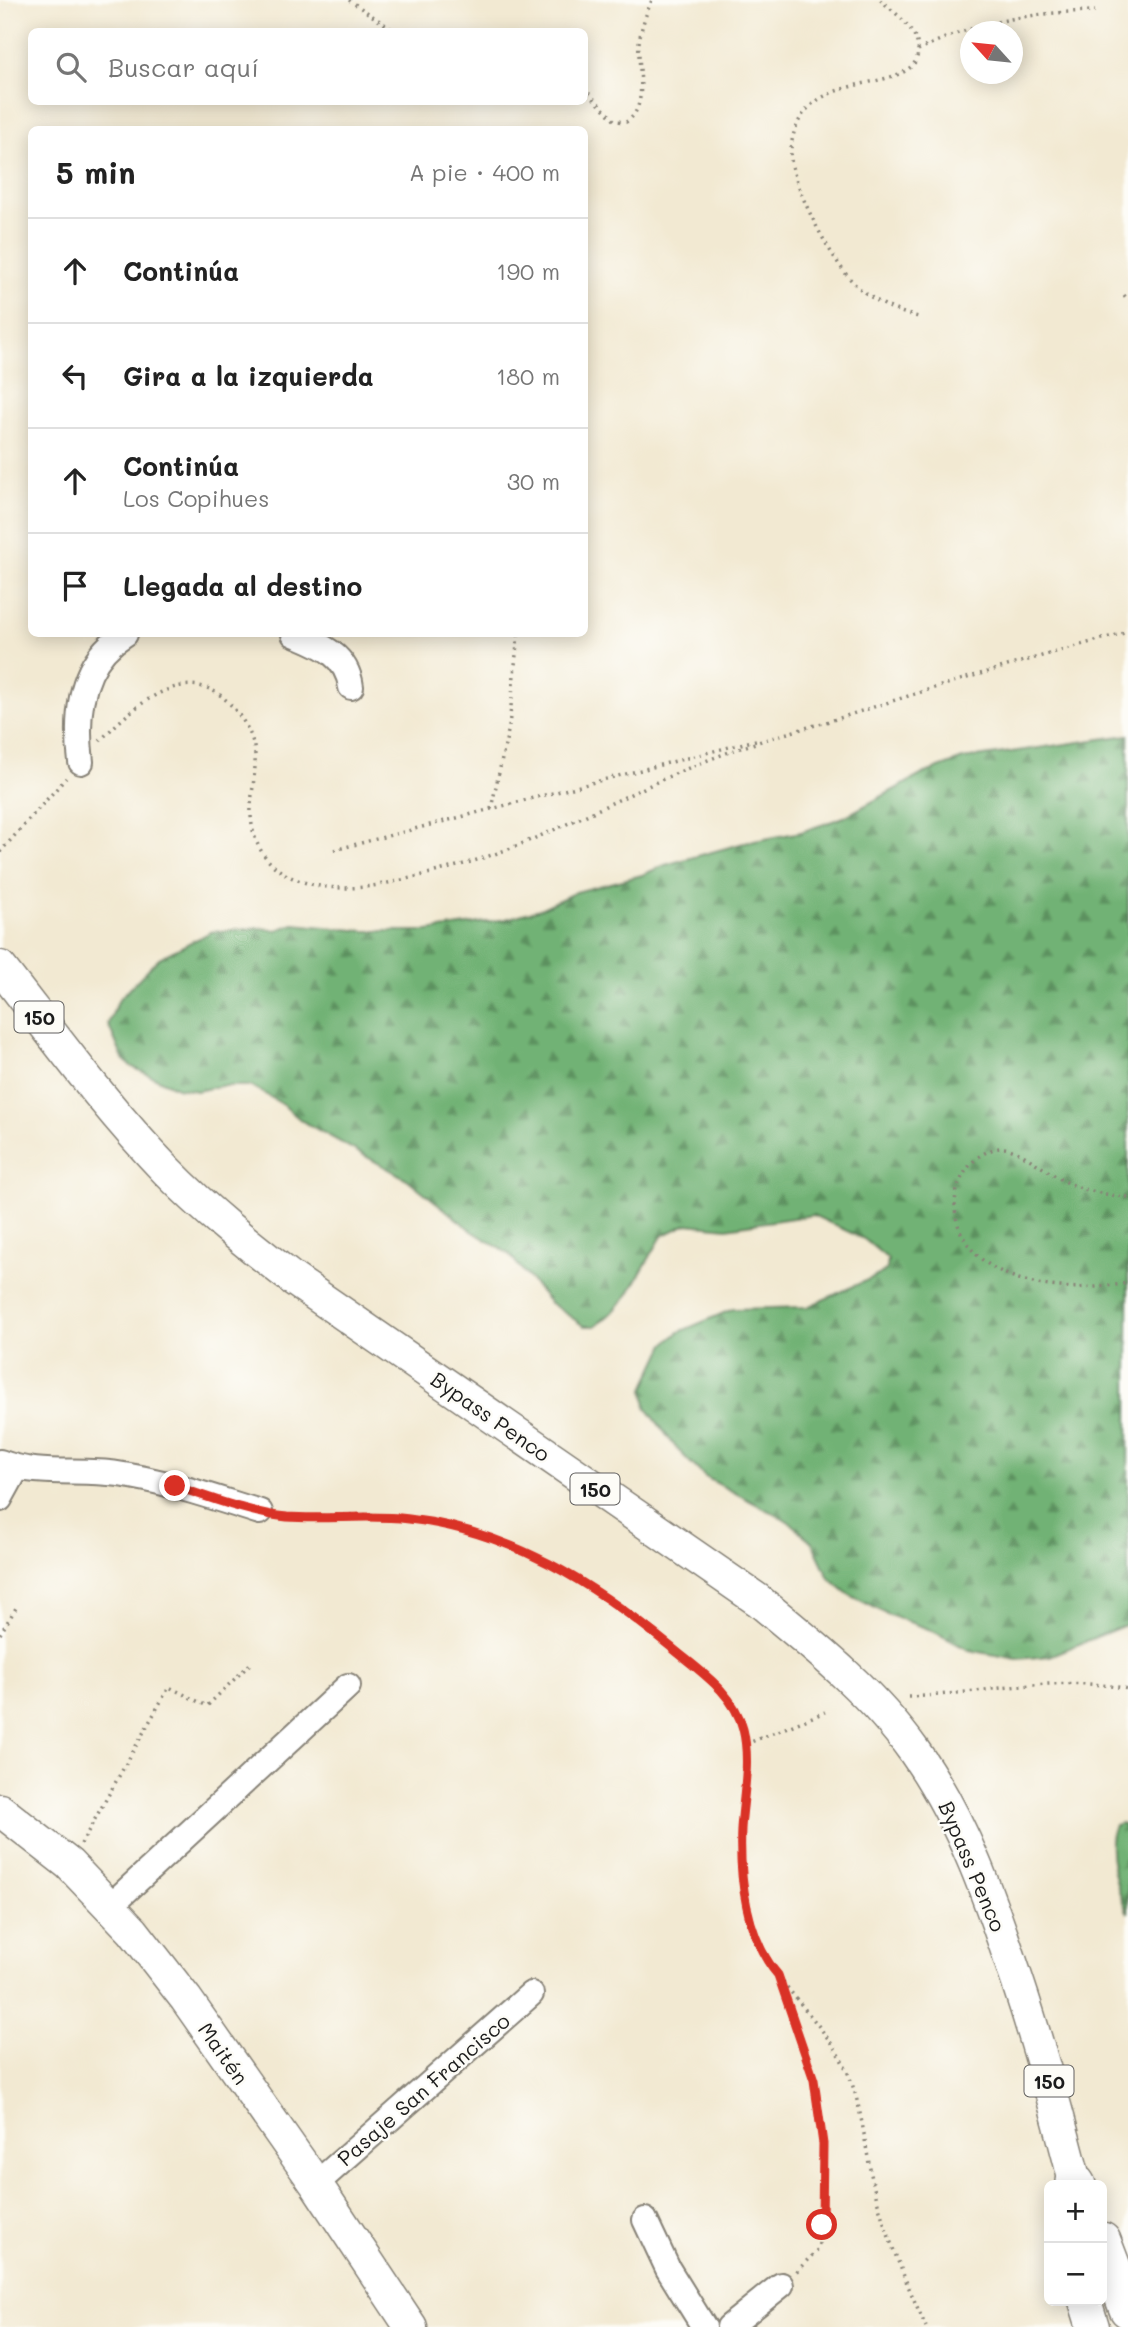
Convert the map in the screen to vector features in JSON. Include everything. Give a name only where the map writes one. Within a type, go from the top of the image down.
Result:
[{"type":"highway","points":[[1103,2243],[1128,2309]]},
{"type":"highway","points":[[1107,2302],[1115,2327]]},
{"type":"main road","name":"Bypass Penco","points":[[0,967],[78,1067],[164,1168],[240,1238],[588,1484],[716,1569],[797,1632],[850,1678],[914,1750],[944,1797],[974,1860],[1041,2051],[1070,2180]]},
{"type":"main road","name":"Maitén","points":[[0,1810],[69,1864],[111,1905],[186,2000],[316,2184],[411,2327]]},
{"type":"main road","points":[[1087,2306],[1093,2327]]},
{"type":"street","points":[[81,762],[79,722],[88,676],[99,656],[121,637]]},
{"type":"street","points":[[300,637],[338,657],[347,671],[351,687]]},
{"type":"street","points":[[0,1499],[9,1465],[36,1472],[118,1474],[175,1486],[260,1512]]},
{"type":"street","points":[[111,1905],[348,1686]]},
{"type":"street","name":"Pasaje San Francisco","points":[[316,2184],[531,1994]]},
{"type":"street","points":[[645,2220],[668,2269],[704,2327]]},
{"type":"street","points":[[730,2327],[781,2285]]},
{"type":"path","points":[[349,0],[390,28]]},
{"type":"path","points":[[588,92],[615,121],[626,122],[633,116],[640,86],[641,28],[652,0]]},
{"type":"path","points":[[880,0],[916,37],[918,50],[914,64],[903,74],[865,81],[821,97],[804,113],[791,147],[798,182],[844,272],[878,302],[919,317]]},
{"type":"path","points":[[918,50],[958,33],[1002,20],[1060,11],[1095,10]]},
{"type":"path","points":[[1124,295],[1128,300]]},
{"type":"path","points":[[0,852],[123,718],[152,696],[181,686],[193,685],[216,692],[236,711],[254,747],[251,814],[254,838],[263,856],[277,871],[291,878],[317,886],[346,889],[420,876],[491,855],[667,776],[782,734],[978,673],[1128,632]]},
{"type":"path","points":[[491,809],[509,727],[518,637]]},
{"type":"path","points":[[334,850],[782,734]]},
{"type":"path","points":[[1128,1197],[1091,1192],[1070,1184],[1016,1151],[1000,1148],[984,1154],[968,1167],[957,1187],[954,1208],[958,1228],[970,1248],[988,1264],[1004,1273],[1062,1287],[1128,1283]]},
{"type":"path","points":[[260,1512],[289,1517],[350,1515],[411,1519],[472,1532],[530,1552],[599,1591],[694,1664],[733,1705],[744,1731],[741,1829],[743,1882],[756,1936],[766,1962],[817,2021],[849,2075],[884,2224],[926,2327]]},
{"type":"path","points":[[0,1634],[16,1608]]},
{"type":"path","points":[[69,1864],[170,1687],[207,1706],[253,1662]]},
{"type":"path","points":[[908,1697],[941,1697],[1072,1682],[1128,1689]]},
{"type":"path","points":[[745,1745],[825,1712]]},
{"type":"path","points":[[778,1975],[814,2080],[823,2144],[822,2225],[818,2249],[807,2264],[781,2285]]},
{"type":"green space","points":[[1128,735],[1128,1624],[1050,1656],[1017,1659],[969,1650],[931,1630],[887,1614],[848,1594],[829,1578],[812,1542],[788,1521],[705,1477],[677,1449],[646,1407],[644,1389],[665,1344],[679,1332],[733,1309],[807,1307],[881,1274],[887,1269],[888,1259],[864,1239],[813,1215],[727,1228],[687,1224],[662,1236],[628,1295],[613,1312],[595,1326],[584,1326],[549,1302],[509,1254],[472,1231],[407,1179],[302,1121],[282,1104],[251,1086],[220,1086],[197,1091],[177,1088],[132,1067],[123,1059],[108,1024],[119,999],[159,958],[211,932],[259,928],[277,930],[294,924],[365,931],[428,931],[506,919],[540,909],[576,892],[642,875],[665,865],[744,843],[801,832],[844,817],[923,774],[963,759]]},
{"type":"green space","points":[[1121,1823],[1128,1826],[1128,1913],[1116,1881],[1111,1857],[1112,1834],[1115,1825]]},
{"type":"route","points":[[175,1486],[260,1512],[289,1517],[350,1515],[411,1519],[472,1532],[530,1552],[560,1567],[618,1605],[694,1664],[729,1699],[740,1717],[744,1731],[746,1774],[741,1829],[743,1882],[756,1936],[766,1962],[778,1975],[814,2080],[823,2144],[822,2225]]}]
